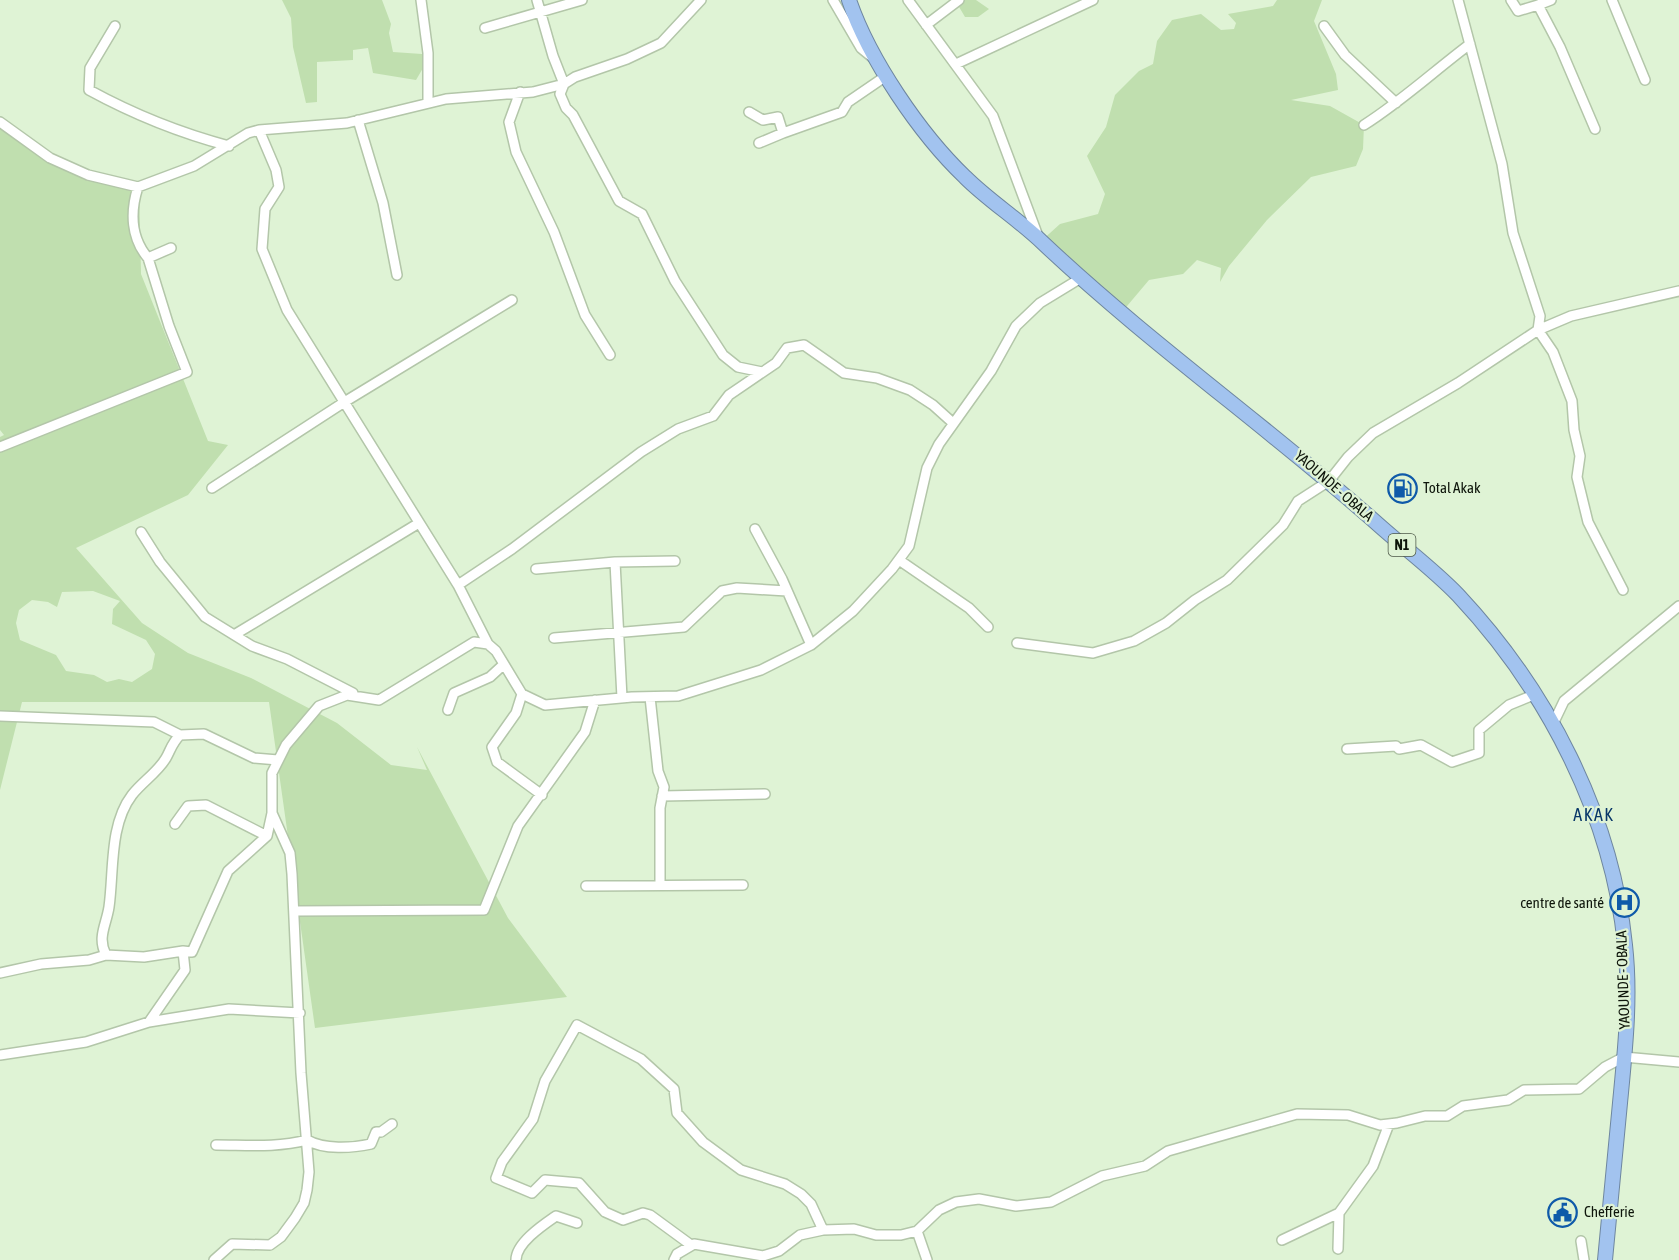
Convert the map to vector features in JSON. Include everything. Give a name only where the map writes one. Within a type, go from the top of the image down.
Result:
[{"type":"highway","name":"YAOUNDE - OBALA","points":[[849,0],[883,70],[927,136],[965,178],[1039,239],[1081,278],[1329,481],[1458,595],[1536,694],[1553,724],[1594,815],[1615,885],[1625,946],[1624,1057],[1605,1260]]},
{"type":"street","points":[[421,0],[428,52],[428,102]]},
{"type":"street","points":[[537,0],[564,84],[560,94],[618,201],[642,214],[675,281],[723,355],[738,367],[762,372]]},
{"type":"street","points":[[485,28],[582,0]]},
{"type":"street","points":[[0,122],[50,158],[88,175],[138,187],[194,166],[248,134],[259,130],[358,120],[428,102],[481,94],[520,92],[564,84],[575,77],[627,59],[661,43],[702,0]]},
{"type":"street","points":[[759,143],[842,112],[848,102],[883,70],[861,48],[833,0]]},
{"type":"street","points":[[908,0],[993,116],[1039,239]]},
{"type":"street","points":[[926,25],[959,0]]},
{"type":"street","points":[[956,64],[1093,0]]},
{"type":"street","points":[[1458,0],[1503,164],[1512,234],[1540,315],[1538,330],[1552,352],[1572,401],[1574,430],[1580,456],[1577,477],[1588,522],[1623,590]]},
{"type":"street","points":[[1511,0],[1518,11],[1551,0]]},
{"type":"street","points":[[1612,0],[1646,80]]},
{"type":"street","points":[[1538,5],[1560,47],[1595,129]]},
{"type":"street","points":[[115,26],[90,68],[89,90],[124,109],[197,137],[229,146]]},
{"type":"street","points":[[1324,26],[1345,55],[1396,103]]},
{"type":"street","points":[[1364,125],[1396,103],[1470,44]]},
{"type":"street","points":[[520,92],[509,122],[516,152],[554,232],[585,315],[610,355]]},
{"type":"street","points":[[749,112],[764,120],[778,117],[783,133]]},
{"type":"street","points":[[358,120],[383,203],[397,275]]},
{"type":"street","points":[[259,130],[276,170],[279,187],[264,209],[262,249],[287,310],[346,401],[458,585],[488,644],[522,694],[545,705],[678,696],[761,670],[811,645],[853,611],[909,546],[927,468],[953,423],[991,371],[1016,326],[1040,303],[1081,278]]},
{"type":"street","points":[[0,447],[187,372],[169,326],[148,258],[133,229],[134,201],[138,187]]},
{"type":"street","points":[[148,258],[171,248]]},
{"type":"street","points":[[1017,643],[1093,653],[1134,641],[1166,623],[1195,600],[1227,580],[1283,525],[1298,501],[1329,481],[1348,457],[1373,433],[1458,383],[1538,330],[1571,316],[1679,291]]},
{"type":"street","points":[[212,488],[346,401],[512,300]]},
{"type":"street","points":[[458,585],[512,549],[641,452],[678,429],[713,416],[729,395],[776,363],[787,348],[804,345],[844,373],[877,378],[910,390],[933,405],[953,423]]},
{"type":"street","points":[[234,635],[419,523]]},
{"type":"street","points":[[755,529],[787,591],[811,645]]},
{"type":"street","points":[[141,532],[160,562],[205,617],[252,646],[300,665],[342,690],[379,700],[464,647],[474,642],[488,644]]},
{"type":"street","points":[[899,560],[969,608],[988,627]]},
{"type":"street","points":[[536,569],[615,562],[675,561]]},
{"type":"street","points":[[615,562],[622,698]]},
{"type":"street","points":[[554,638],[684,627],[722,591],[737,588],[787,591]]},
{"type":"street","points":[[1553,724],[1564,701],[1679,606]]},
{"type":"street","points":[[448,710],[454,693],[490,677],[503,665]]},
{"type":"street","points":[[522,694],[516,713],[492,747],[496,762],[542,795]]},
{"type":"street","points":[[1347,748],[1396,746],[1399,749],[1421,745],[1452,762],[1479,753],[1479,730],[1509,705],[1536,694]]},
{"type":"street","points":[[0,973],[106,956],[144,957],[183,951],[192,952],[228,871],[267,836],[272,813],[272,773],[286,745],[319,706],[347,695],[361,696]]},
{"type":"street","points":[[650,697],[658,771],[664,787],[660,808],[660,884]]},
{"type":"street","points":[[294,911],[484,910],[518,826],[585,732],[595,700]]},
{"type":"street","points":[[0,716],[154,722],[180,735],[204,734],[254,758],[278,760]]},
{"type":"street","points":[[106,956],[102,946],[101,932],[109,910],[119,823],[131,796],[166,758],[171,744],[180,735]]},
{"type":"street","points":[[662,796],[765,794]]},
{"type":"street","points":[[176,824],[189,806],[206,805],[267,836]]},
{"type":"street","points":[[214,1260],[232,1244],[270,1245],[281,1237],[304,1203],[307,1190],[307,1140],[301,1073],[300,1013],[290,853],[272,813]]},
{"type":"street","points":[[586,886],[743,885]]},
{"type":"street","points":[[149,1022],[185,970],[183,951]]},
{"type":"street","points":[[0,1055],[86,1042],[149,1022],[228,1009],[300,1013]]},
{"type":"street","points":[[691,1245],[650,1215],[643,1213],[623,1220],[614,1217],[605,1212],[579,1183],[545,1180],[532,1194],[496,1178],[502,1162],[533,1119],[545,1081],[577,1025],[641,1059],[674,1089],[676,1113],[703,1142],[741,1170],[785,1184],[801,1194],[812,1204],[823,1230]]},
{"type":"street","points":[[674,1260],[677,1254],[691,1245],[708,1245],[763,1256],[779,1251],[800,1235],[823,1230],[854,1229],[876,1235],[901,1235],[916,1231],[939,1210],[956,1202],[979,1199],[1016,1206],[1051,1202],[1102,1176],[1145,1166],[1168,1151],[1297,1114],[1348,1115],[1365,1122],[1389,1124],[1425,1116],[1448,1116],[1463,1106],[1508,1100],[1524,1090],[1578,1089],[1605,1068],[1624,1057],[1679,1062]]},
{"type":"street","points":[[216,1145],[248,1143],[259,1147],[274,1147],[307,1140],[316,1146],[361,1146],[371,1144],[376,1132],[381,1132],[392,1124]]},
{"type":"street","points":[[1282,1240],[1339,1214],[1373,1166],[1389,1124]]},
{"type":"street","points":[[1338,1249],[1339,1214]]},
{"type":"street","points":[[516,1260],[518,1251],[541,1227],[556,1216],[577,1223]]},
{"type":"street","points":[[916,1231],[927,1260]]},
{"type":"street","points":[[1581,1241],[1584,1260]]},
{"type":"green space","points":[[282,0],[382,0],[391,24],[389,33],[393,52],[422,54],[426,63],[416,80],[373,73],[368,48],[353,50],[353,60],[317,62],[317,102],[306,103],[293,47],[291,18]]},
{"type":"green space","points":[[955,0],[976,0],[989,9],[978,17],[965,17]]},
{"type":"green space","points":[[1277,0],[1322,0],[1314,21],[1336,74],[1338,90],[1291,100],[1330,106],[1364,125],[1363,149],[1356,166],[1311,177],[1267,220],[1229,266],[1220,282],[1221,268],[1197,260],[1183,274],[1149,280],[1122,312],[1040,242],[1060,224],[1098,214],[1105,194],[1087,156],[1106,127],[1115,95],[1139,71],[1153,64],[1157,41],[1172,20],[1201,14],[1221,30],[1234,29],[1236,23],[1228,14],[1273,6]]},
{"type":"green space","points":[[0,124],[17,131],[23,145],[86,178],[139,185],[141,274],[208,441],[228,445],[188,495],[76,548],[142,623],[188,653],[251,678],[337,723],[391,765],[427,770],[417,747],[508,918],[567,997],[315,1028],[269,702],[22,702],[0,790],[0,437],[4,435],[0,430]],"holes":[[[93,591],[120,601],[113,609],[112,624],[146,640],[155,654],[152,669],[132,682],[119,679],[107,682],[94,675],[66,671],[56,655],[20,640],[16,623],[19,610],[32,600],[48,602],[57,607],[62,592]]]},
{"type":"place","name":"Total Akak","points":[[1402,488]]},
{"type":"place","name":"centre de santé","points":[[1625,903]]},
{"type":"place","name":"Chefferie","points":[[1563,1212]]},
{"type":"district","name":"AKAK","points":[[1594,815]]}]
